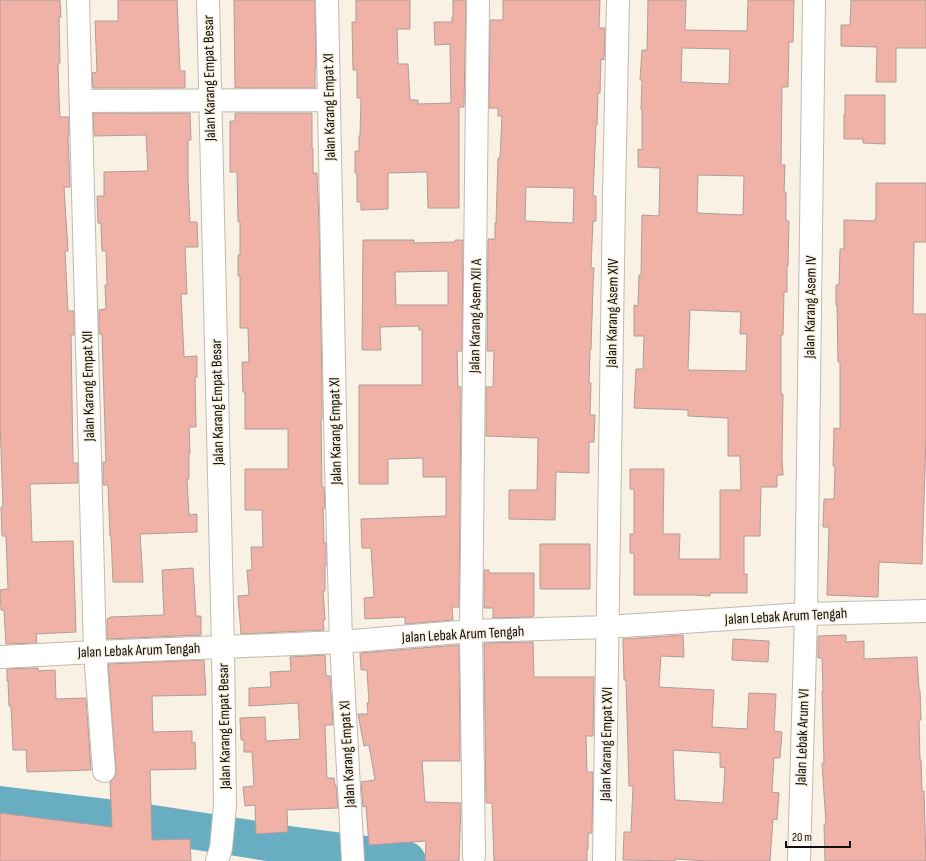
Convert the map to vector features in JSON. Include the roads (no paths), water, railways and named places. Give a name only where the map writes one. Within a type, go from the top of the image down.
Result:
[{"type":"street","name":"Jalan Karang Empat XII","points":[[78,0],[95,652],[104,771]]},
{"type":"street","name":"Jalan Karang Empat Besar","points":[[208,0],[223,647],[225,805],[219,855]]},
{"type":"street","name":"Jalan Karang Empat XI","points":[[327,0],[335,450],[341,642],[353,852]]},
{"type":"street","name":"Jalan Karang Asem XII A","points":[[474,856],[471,631],[478,0]]},
{"type":"street","name":"Jalan Karang Asem XIV","points":[[607,627],[618,0]]},
{"type":"street","name":"Jalan Karang Asem IV","points":[[806,614],[814,0]]},
{"type":"street","points":[[81,101],[328,100]]},
{"type":"street","name":"Jalan Lebak Arum Tengah","points":[[0,657],[341,642],[471,631],[607,627],[806,614],[926,611]]},
{"type":"street","name":"Jalan Lebak Arum VI","points":[[799,861],[806,614]]},
{"type":"street","name":"Jalan Karang Empat XVI","points":[[604,861],[607,627]]},
{"type":"waterway","points":[[0,805],[140,822],[281,844],[407,861]]}]
